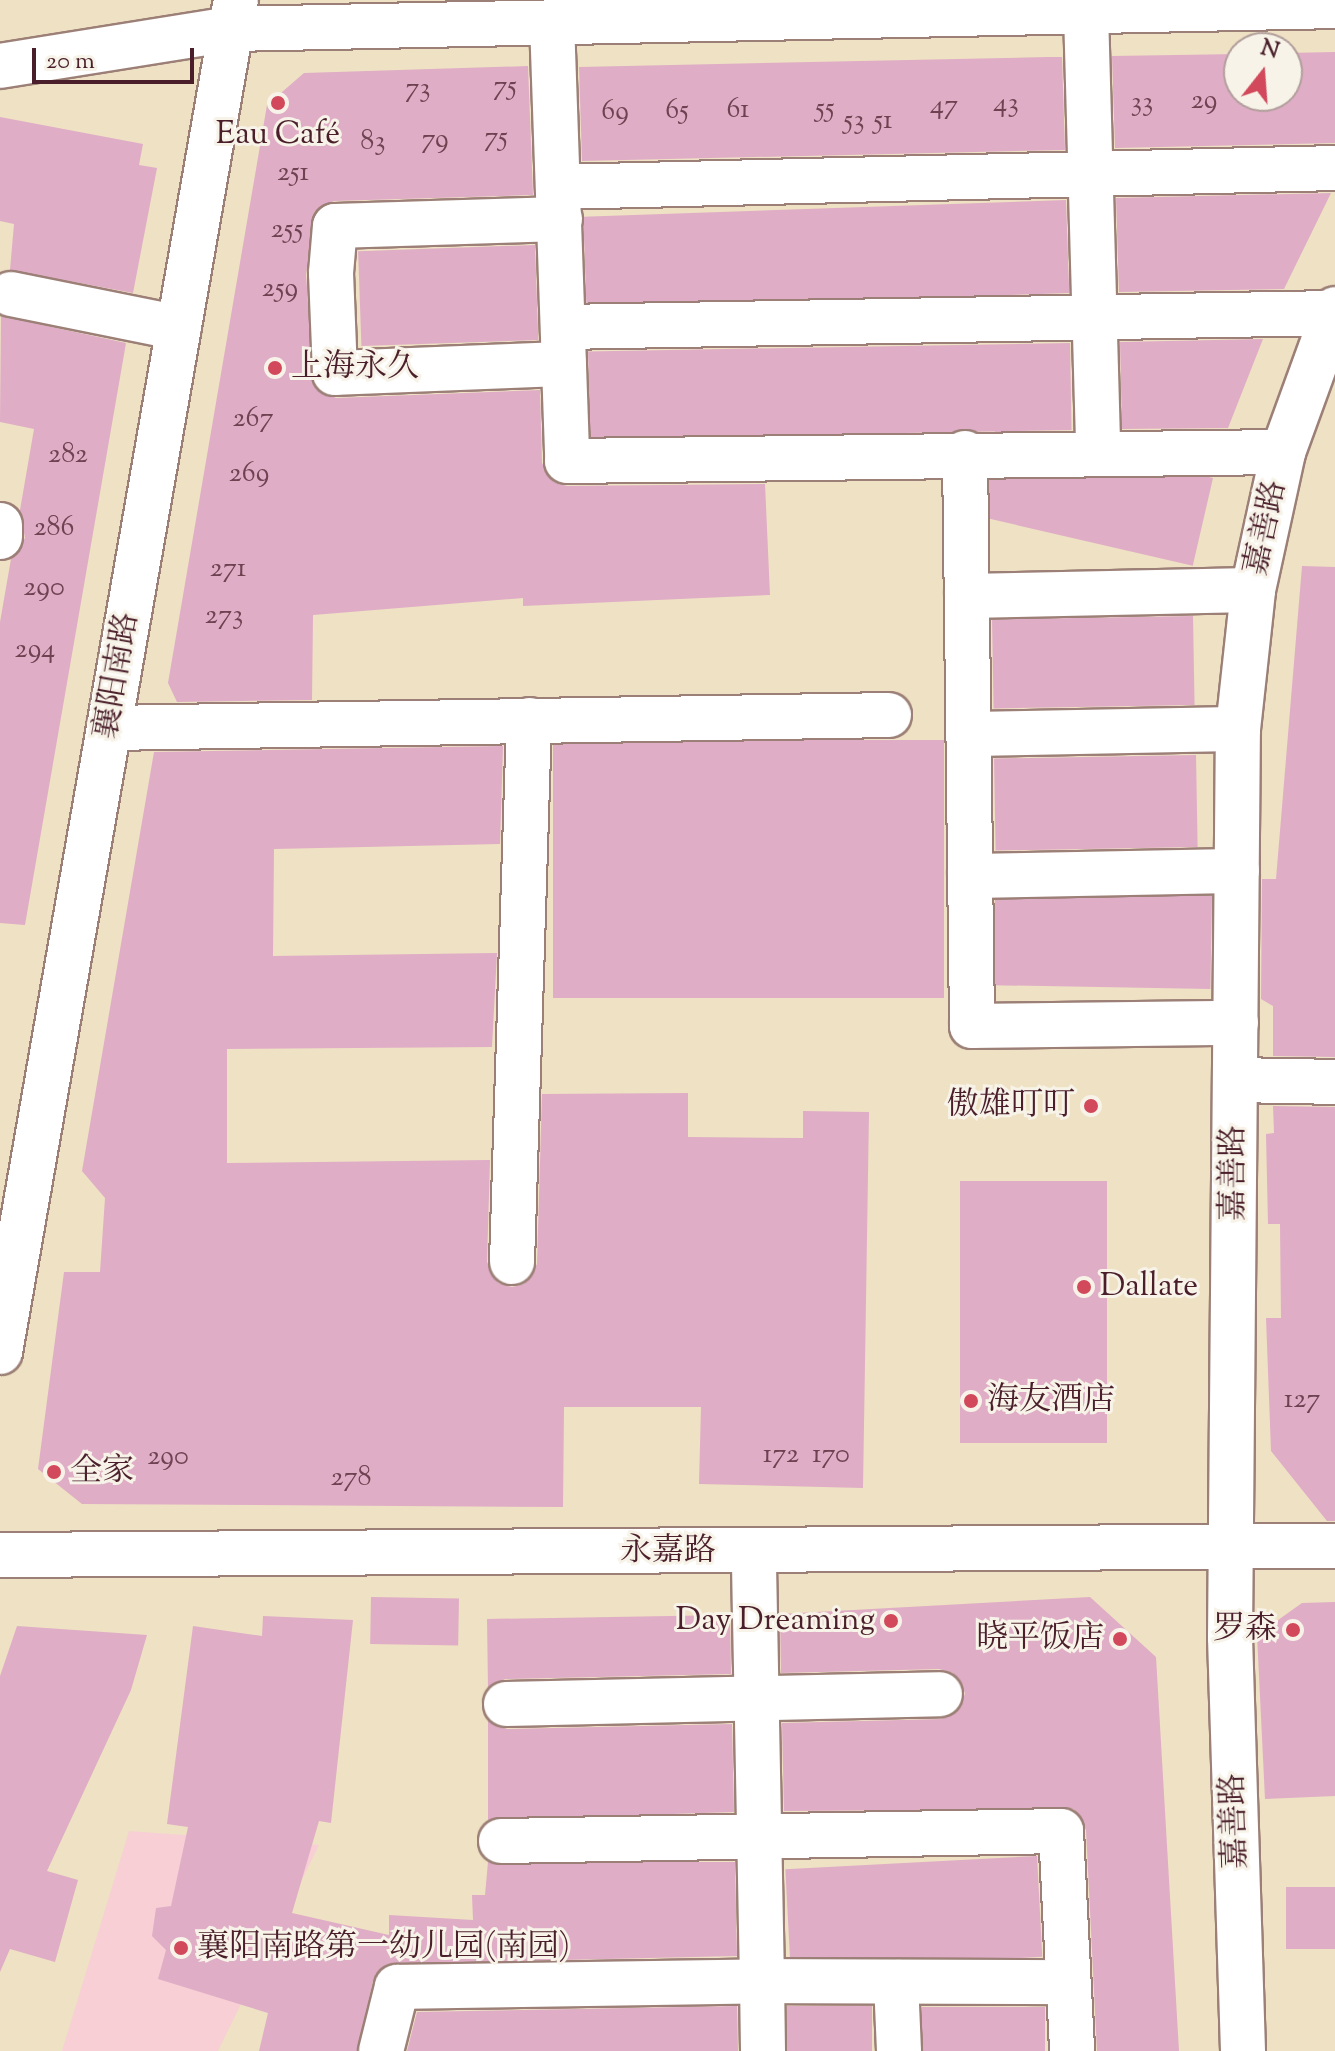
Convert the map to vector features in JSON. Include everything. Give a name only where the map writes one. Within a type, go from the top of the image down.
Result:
[{"type":"street","points":[[0,66],[233,14],[552,22],[1335,6]]},
{"type":"street","points":[[1086,12],[1098,450]]},
{"type":"street","name":"襄阳南路","points":[[0,1352],[233,14]]},
{"type":"street","points":[[552,22],[567,461],[1098,450],[1283,452]]},
{"type":"street","points":[[1334,311],[1094,315],[564,346],[335,373],[332,287],[335,226],[560,203],[1090,173],[1335,168]]},
{"type":"street","points":[[11,294],[179,328]]},
{"type":"street","name":"嘉善路","points":[[1243,2051],[1233,1548],[1238,729],[1253,590],[1283,452],[1334,311]]},
{"type":"street","points":[[965,453],[972,1026],[1236,1023]]},
{"type":"street","points":[[0,525],[0,537]]},
{"type":"street","points":[[967,596],[1253,590]]},
{"type":"street","points":[[109,728],[889,715]]},
{"type":"street","points":[[512,1262],[529,720]]},
{"type":"street","points":[[969,734],[1238,729]]},
{"type":"street","points":[[970,876],[1237,871]]},
{"type":"street","points":[[1235,1080],[1335,1082]]},
{"type":"street","name":"永嘉路","points":[[0,1555],[1335,1546]]},
{"type":"street","points":[[754,1552],[763,2051]]},
{"type":"street","points":[[506,1704],[940,1694]]},
{"type":"street","points":[[501,1841],[761,1839],[1061,1831],[1072,2051]]},
{"type":"street","points":[[381,2051],[397,1987],[762,1981],[1068,1982]]},
{"type":"street","points":[[896,1982],[899,2051]]},
{"type":"shaded area","name":"襄阳南路第一幼儿园(南园)","points":[[129,1831],[319,1845],[218,2051],[62,2051]]},
{"type":"building","points":[[1335,52],[1335,143],[1115,148],[1112,56],[1223,54],[1223,112],[1303,112],[1303,53]]},
{"type":"building","points":[[1062,57],[1065,150],[582,161],[579,67]]},
{"type":"building","points":[[528,66],[533,195],[334,201],[314,212],[306,274],[314,386],[336,398],[540,390],[542,463],[554,482],[567,486],[765,484],[770,595],[523,606],[523,598],[313,615],[312,700],[177,702],[168,683],[267,105],[304,73]]},
{"type":"building","points":[[0,117],[143,144],[139,165],[157,168],[133,293],[10,270],[14,224],[0,221]]},
{"type":"building","points":[[1331,193],[1284,289],[1119,292],[1116,198]]},
{"type":"building","points":[[1066,200],[1069,293],[587,310],[583,217]]},
{"type":"building","points":[[535,245],[538,340],[361,346],[358,251]]},
{"type":"building","points":[[1,316],[126,343],[25,925],[0,923],[0,622],[11,559],[25,538],[20,510],[34,429],[0,422]]},
{"type":"building","points":[[1263,339],[1228,428],[1122,429],[1120,342]]},
{"type":"building","points":[[1070,343],[1072,430],[590,438],[588,351]]},
{"type":"building","points":[[996,428],[1213,478],[1193,566],[975,516]]},
{"type":"building","points":[[1302,566],[1335,567],[1335,1057],[1273,1056],[1273,1006],[1261,999],[1262,879],[1276,879]]},
{"type":"building","points":[[1193,616],[1195,705],[994,708],[992,620]]},
{"type":"building","points":[[553,740],[944,740],[944,998],[553,998]]},
{"type":"building","points":[[503,746],[500,844],[274,849],[273,956],[497,953],[492,1047],[227,1049],[227,1163],[490,1160],[487,1262],[498,1283],[512,1287],[524,1284],[537,1264],[542,1094],[688,1093],[688,1137],[803,1138],[803,1111],[869,1112],[863,1488],[699,1484],[701,1407],[564,1407],[563,1507],[82,1504],[38,1469],[64,1272],[100,1272],[105,1198],[82,1171],[154,752]]},
{"type":"building","points":[[1196,755],[1198,847],[996,851],[994,759]]},
{"type":"building","points":[[995,892],[1212,896],[1210,989],[993,985]]},
{"type":"building","points":[[1273,1106],[1335,1107],[1335,1521],[1327,1521],[1271,1451],[1266,1318],[1281,1318],[1280,1224],[1268,1224],[1266,1134],[1274,1133]]},
{"type":"building","points":[[960,1181],[1107,1181],[1107,1443],[960,1443]]},
{"type":"building","points":[[371,1597],[459,1599],[458,1646],[370,1644]]},
{"type":"building","points":[[1090,1597],[1156,1657],[1179,2051],[1097,2051],[1086,1830],[1074,1809],[784,1811],[782,1723],[941,1719],[961,1707],[965,1693],[953,1673],[939,1669],[781,1673],[780,1614]]},
{"type":"building","points":[[1335,1602],[1335,1796],[1265,1799],[1257,1635],[1302,1603]]},
{"type":"building","points":[[730,1615],[731,1674],[505,1679],[488,1688],[487,1619]]},
{"type":"building","points":[[263,1616],[353,1620],[331,1823],[319,1821],[292,1913],[389,1935],[389,1915],[473,1920],[472,1895],[485,1895],[488,1862],[735,1862],[737,1956],[387,1964],[373,1981],[357,2051],[259,2051],[268,2013],[158,1979],[166,1950],[152,1936],[156,1908],[171,1906],[188,1827],[167,1824],[193,1626],[262,1636]]},
{"type":"building","points":[[17,1626],[147,1635],[131,1690],[47,1871],[78,1880],[55,1962],[10,1949],[0,1972],[0,1676]]},
{"type":"building","points":[[488,1720],[507,1729],[732,1724],[734,1812],[488,1820]]},
{"type":"building","points":[[1037,1856],[1042,1957],[791,1970],[785,1869]]},
{"type":"building","points":[[1286,1887],[1335,1887],[1335,1949],[1286,1949]]},
{"type":"building","points":[[737,2006],[738,2051],[407,2051],[417,2012]]},
{"type":"building","points":[[787,2006],[872,2006],[872,2051],[787,2051]]},
{"type":"building","points":[[922,2007],[1045,2007],[1045,2051],[922,2051]]},
{"type":"place","name":"Eau Café","points":[[278,103]]},
{"type":"place","name":"上海永久","points":[[275,368]]},
{"type":"place","name":"傲雄叮叮","points":[[1091,1106]]},
{"type":"place","name":"Dallate","points":[[1084,1287]]},
{"type":"place","name":"海友酒店","points":[[971,1401]]},
{"type":"place","name":"全家","points":[[54,1472]]},
{"type":"place","name":"Day Dreaming","points":[[891,1621]]},
{"type":"place","name":"罗森","points":[[1293,1630]]},
{"type":"place","name":"晓平饭店","points":[[1120,1639]]},
{"type":"place","name":"襄阳南路第一幼儿园(南园)","points":[[181,1948]]}]
